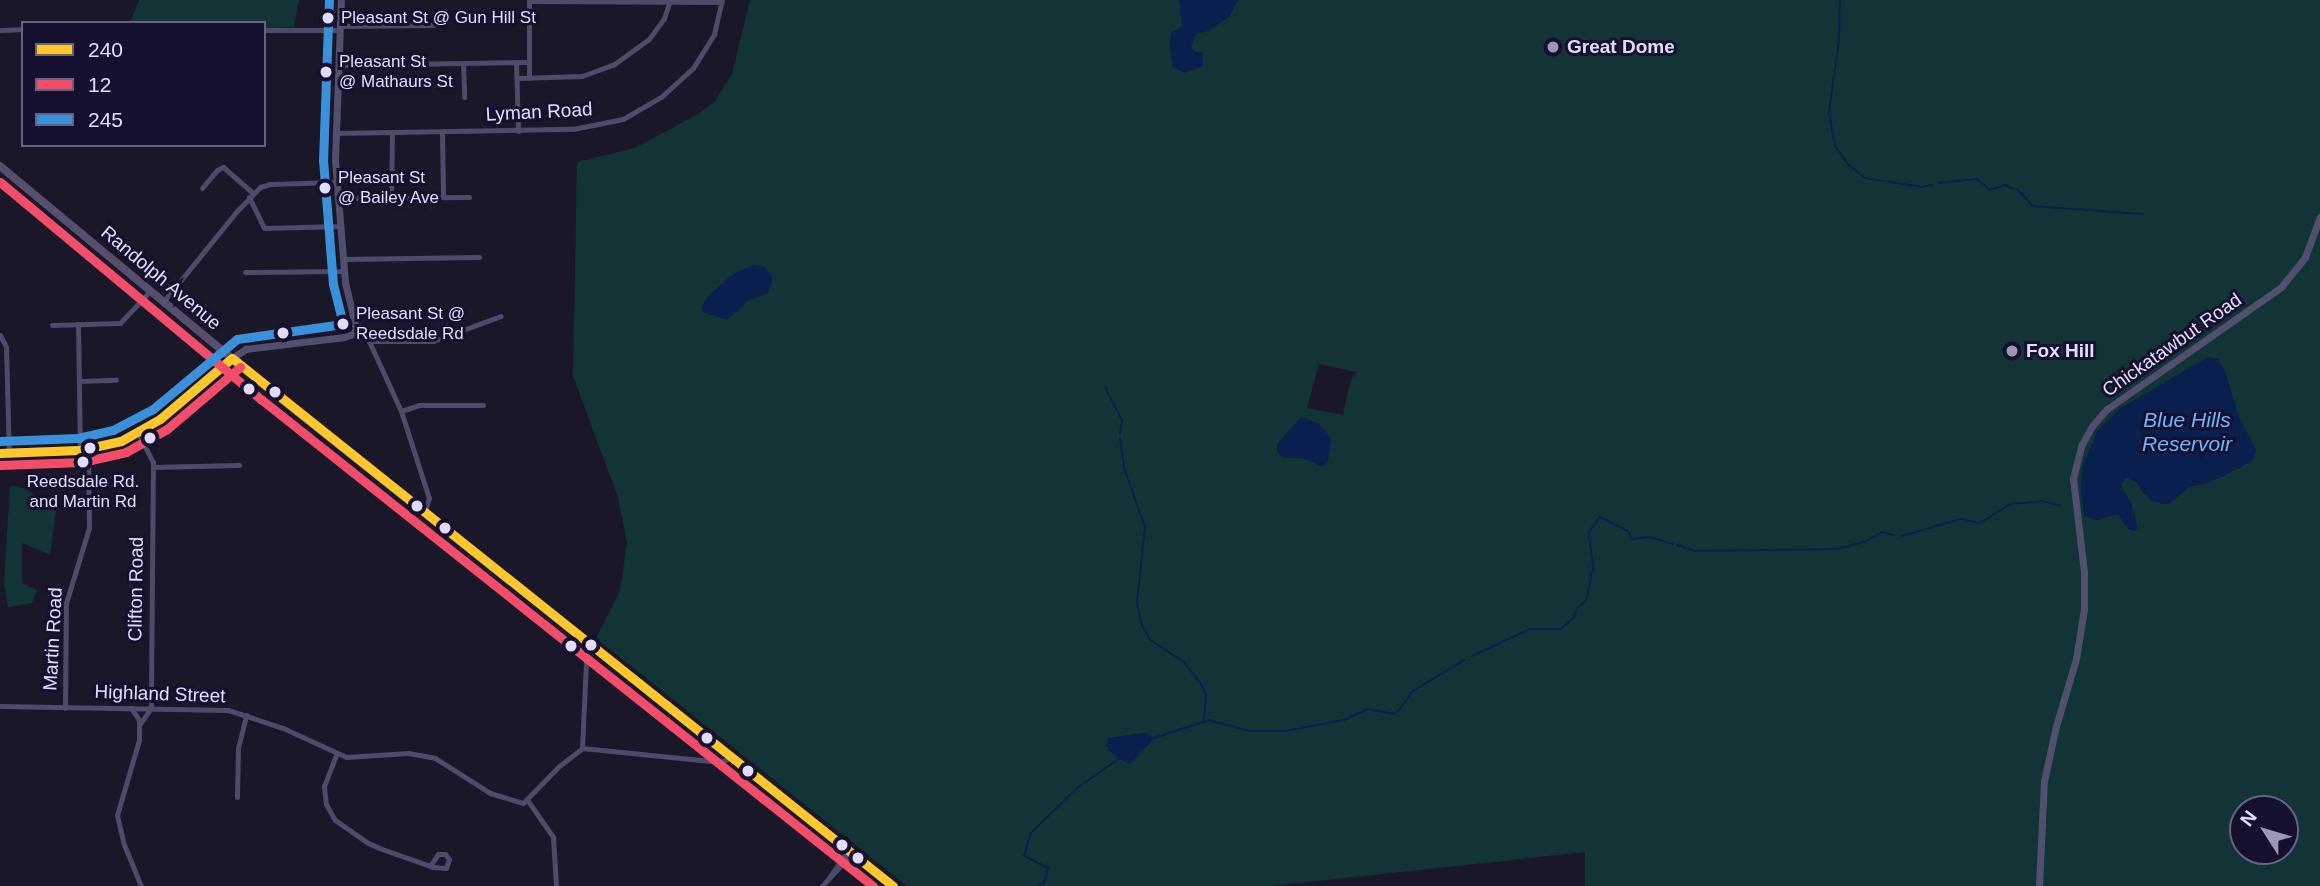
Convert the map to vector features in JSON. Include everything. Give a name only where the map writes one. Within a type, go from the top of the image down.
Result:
[{"type":"main road","points":[[4,453],[84,449],[138,433],[232,358],[250,348],[344,337],[356,330],[344,271],[337,182],[335,132],[341,0]]},
{"type":"main road","name":"Randolph Avenue","points":[[0,166],[424,513],[893,886]]},
{"type":"main road","name":"Chickatawbut Road","points":[[2039,886],[2046,774],[2076,659],[2084,609],[2084,572],[2073,479],[2081,446],[2092,426],[2107,409],[2286,283],[2305,257],[2320,217]]},
{"type":"street","points":[[528,78],[529,1],[722,1]]},
{"type":"street","points":[[517,78],[582,76],[619,62],[649,39],[664,18],[670,1]]},
{"type":"street","name":"Lyman Road","points":[[335,132],[518,131],[595,126],[623,119],[651,104],[684,78],[703,54],[714,34],[722,1]]},
{"type":"street","points":[[266,30],[434,25]]},
{"type":"street","points":[[0,30],[21,29]]},
{"type":"street","points":[[516,62],[518,131]]},
{"type":"street","points":[[338,65],[528,62]]},
{"type":"street","points":[[463,63],[464,97]]},
{"type":"street","points":[[391,197],[392,131]]},
{"type":"street","points":[[442,131],[443,197]]},
{"type":"street","points":[[202,188],[223,167],[251,195],[264,228],[340,226]]},
{"type":"street","points":[[164,301],[251,195],[270,184],[337,182]]},
{"type":"street","points":[[338,198],[470,197]]},
{"type":"street","points":[[343,259],[479,257]]},
{"type":"street","points":[[244,272],[344,271]]},
{"type":"street","points":[[52,325],[120,323],[151,290]]},
{"type":"street","points":[[369,341],[433,341],[501,316]]},
{"type":"street","name":"Martin Road","points":[[65,708],[66,603],[89,528],[78,324]]},
{"type":"street","points":[[356,330],[369,341],[401,411],[429,498],[424,513]]},
{"type":"street","points":[[0,335],[6,347],[4,453]]},
{"type":"street","points":[[79,381],[116,380]]},
{"type":"street","points":[[401,411],[419,405],[483,405]]},
{"type":"street","name":"Clifton Road","points":[[138,433],[151,456],[153,467],[151,708]]},
{"type":"street","points":[[153,467],[239,465]]},
{"type":"street","points":[[582,748],[587,643]]},
{"type":"street","name":"Highland Street","points":[[0,706],[219,709],[246,715],[291,731],[336,755],[356,759],[408,753],[428,756],[447,764],[490,793],[508,799],[528,801]]},
{"type":"street","points":[[131,708],[140,724]]},
{"type":"street","points":[[141,886],[123,842],[117,815],[134,764],[140,724],[151,708]]},
{"type":"street","points":[[237,797],[238,744],[246,715]]},
{"type":"street","points":[[556,886],[554,840],[528,801],[558,767],[582,748],[720,762],[733,757]]},
{"type":"street","points":[[336,755],[324,786],[326,804],[335,820],[368,843],[430,866],[439,869],[449,864],[445,854],[437,855],[430,866]]},
{"type":"street","points":[[822,886],[850,851]]},
{"type":"green space","points":[[139,0],[299,0],[294,27],[266,28],[266,21],[131,21]]},
{"type":"green space","points":[[750,0],[2320,0],[2320,886],[1585,886],[1585,852],[1271,886],[907,886],[596,638],[620,591],[627,543],[618,497],[573,376],[577,162],[635,148],[698,114],[715,101],[732,74]],"holes":[[[1319,364],[1357,372],[1351,379],[1343,415],[1307,408]],[[2244,466],[2204,484],[2189,487],[2169,504],[2162,504],[2144,494],[2136,481],[2126,478]],[[1146,733],[1151,742],[1130,764],[1108,750],[1122,736]]]},
{"type":"green space","points":[[10,486],[25,488],[56,511],[50,555],[22,543],[22,583],[37,590],[32,603],[8,607],[4,583]]},
{"type":"water","points":[[1179,0],[1238,0],[1229,17],[1208,31],[1196,34],[1191,48],[1195,52],[1202,52],[1203,66],[1184,73],[1172,66],[1170,48],[1171,33],[1182,27]]},
{"type":"water","points":[[753,265],[764,267],[771,274],[772,283],[768,293],[748,301],[727,320],[703,312],[701,307],[708,296],[732,275]]},
{"type":"water","name":"Blue Hills Reservoir","points":[[2208,357],[2218,359],[2225,371],[2239,417],[2256,450],[2253,460],[2218,479],[2189,487],[2169,504],[2151,501],[2136,481],[2126,478],[2121,485],[2132,505],[2138,529],[2134,531],[2127,528],[2118,514],[2097,520],[2084,516],[2082,467],[2098,430],[2121,408]]},
{"type":"water","points":[[1301,417],[1318,423],[1331,438],[1328,462],[1323,467],[1302,458],[1284,458],[1277,452],[1277,444]]},
{"type":"water","points":[[1146,733],[1154,738],[1130,764],[1119,759],[1106,746],[1108,738]]},
{"type":"waterway","points":[[1840,0],[1839,40],[1829,112],[1835,146],[1849,165],[1865,178],[1922,187],[1932,185]]},
{"type":"waterway","points":[[1938,183],[1977,179],[1990,190],[2005,185],[2013,189]]},
{"type":"waterway","points":[[2017,189],[2033,206],[2143,214]]},
{"type":"waterway","points":[[1105,387],[1122,421],[1120,434]]},
{"type":"waterway","points":[[1120,439],[1124,468],[1145,527],[1137,602],[1141,623],[1149,639],[1184,662],[1201,684],[1206,695],[1204,720]]},
{"type":"waterway","points":[[1902,536],[1961,519],[1980,523],[2010,504],[2043,501],[2060,506]]},
{"type":"waterway","points":[[1472,656],[1530,629],[1561,629],[1574,617],[1577,608],[1586,601],[1593,567],[1589,532],[1600,517],[1628,531],[1632,539],[1650,537],[1673,544]]},
{"type":"waterway","points":[[1677,545],[1696,551],[1837,549],[1866,541],[1882,532],[1894,535]]},
{"type":"waterway","points":[[1154,738],[1209,720],[1249,731],[1285,731],[1344,720],[1368,709],[1393,714],[1413,691],[1464,660]]},
{"type":"waterway","points":[[1038,886],[1044,882],[1048,868],[1024,856],[1031,833],[1077,788],[1120,758]]},
{"type":"transit line","name":"245","points":[[0,441],[78,438],[113,430],[153,409],[237,339],[343,324],[333,284],[323,161],[329,0]]},
{"type":"transit line","name":"12","points":[[0,182],[262,400],[873,886]]},
{"type":"transit line","name":"240","points":[[232,358],[893,886]]},
{"type":"transit line","name":"240","points":[[0,453],[80,450],[121,441],[160,419],[232,358]]},
{"type":"transit line","name":"12","points":[[0,465],[82,462],[126,452],[167,429],[240,367]]},
{"type":"place","name":"Pleasant St @ Gun Hill St","points":[[328,18]]},
{"type":"place","name":"Great Dome","points":[[1553,47]]},
{"type":"place","name":"Pleasant St @ Mathaurs St","points":[[326,72]]},
{"type":"place","name":"Pleasant St @ Bailey Ave","points":[[325,188]]},
{"type":"place","name":"Pleasant St @ Reedsdale Rd","points":[[343,324]]},
{"type":"place","name":"Fox Hill","points":[[2012,351]]},
{"type":"place","name":"Reedsdale Rd. and Martin Rd","points":[[83,462]]}]
